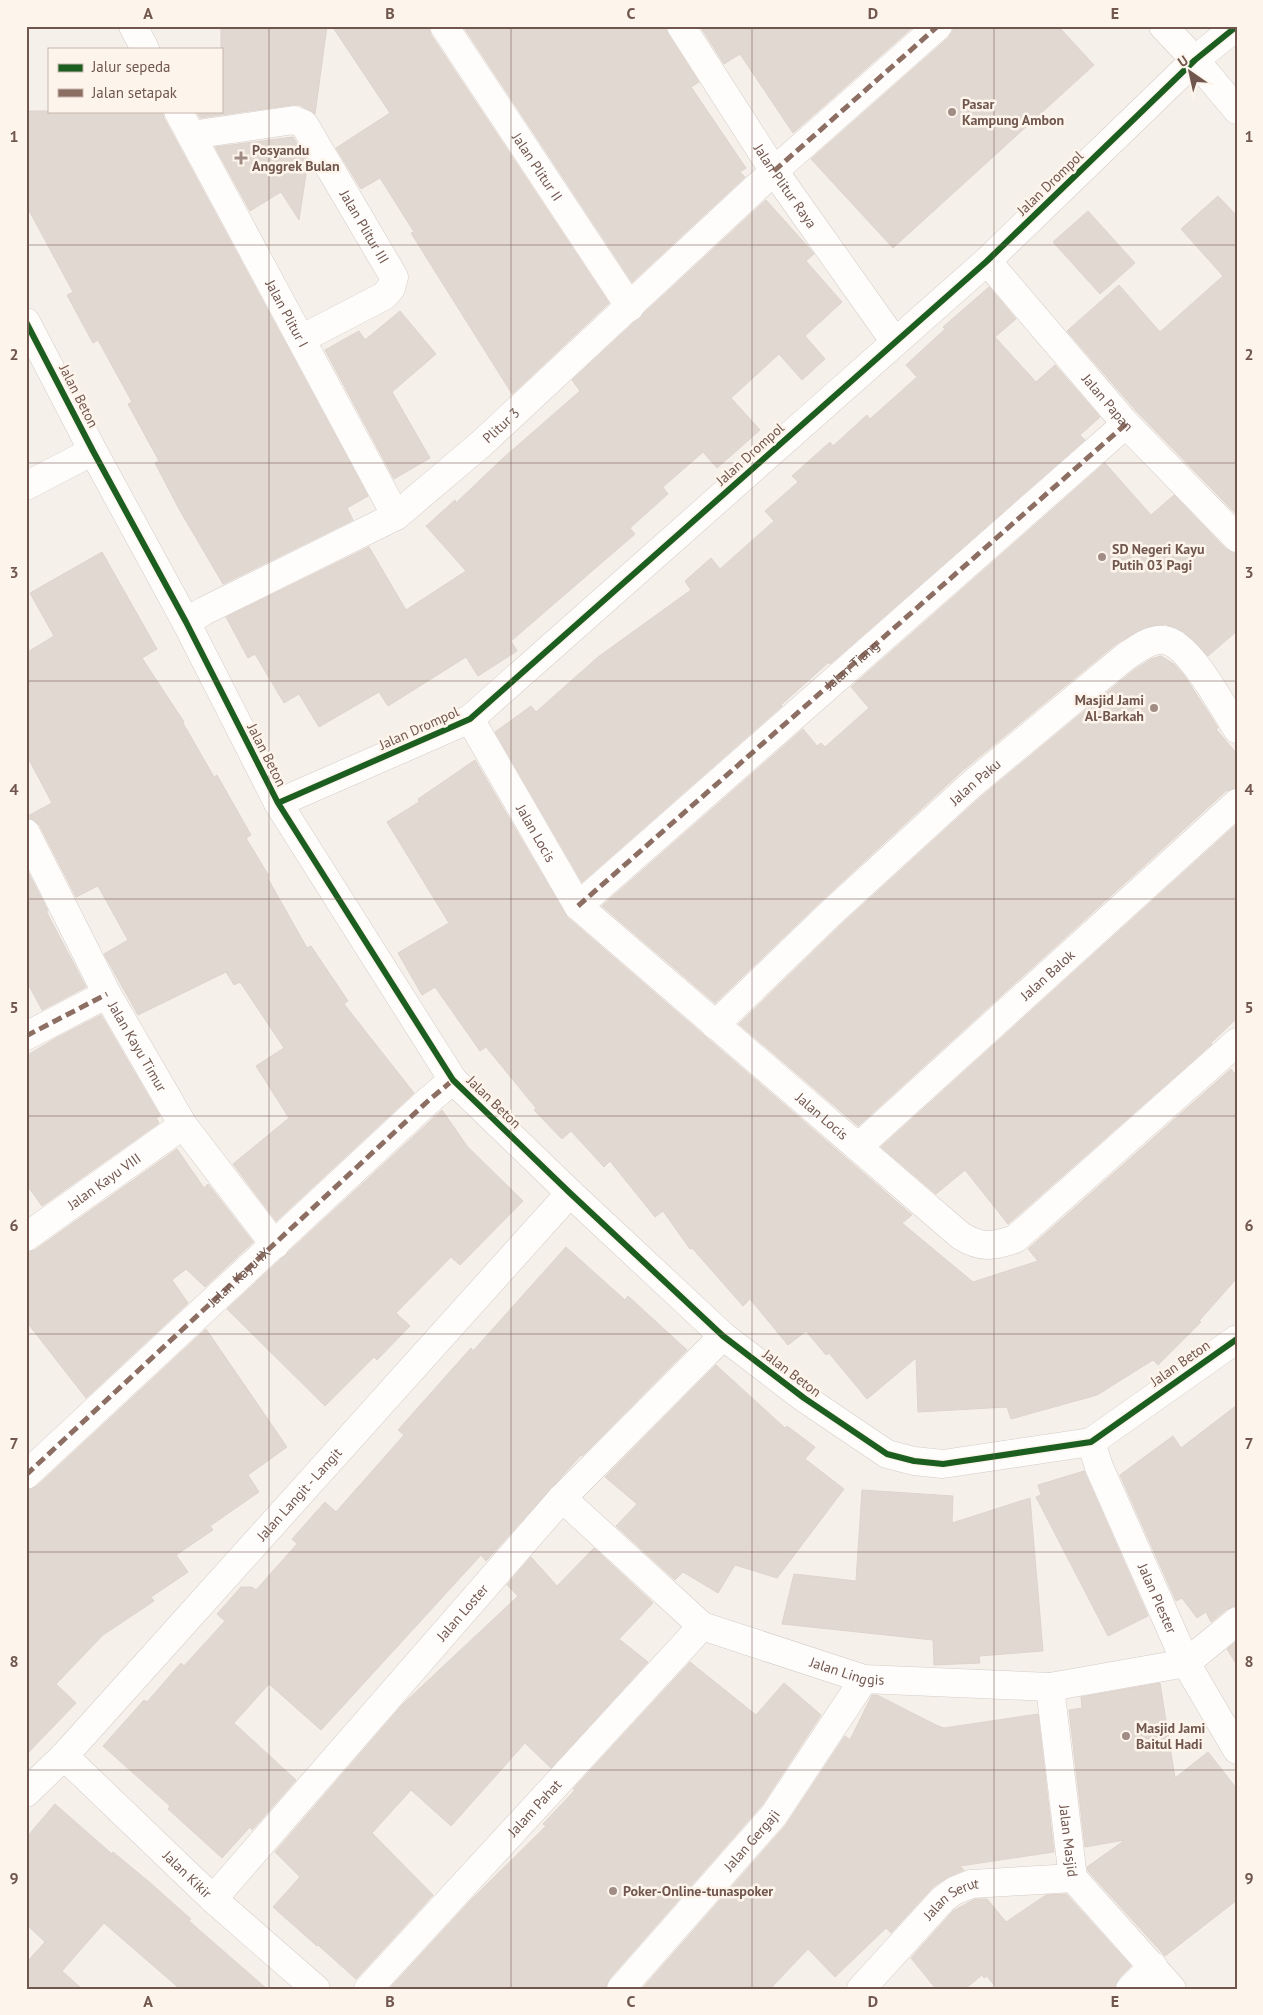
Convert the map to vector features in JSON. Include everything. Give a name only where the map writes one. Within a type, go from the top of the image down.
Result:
[{"type":"street","points":[[133,26],[144,48]]},
{"type":"street","name":"Jalan Plitur II","points":[[444,26],[630,307]]},
{"type":"street","name":"Jalan Plitur Raya","points":[[681,26],[774,171],[895,342]]},
{"type":"street","name":"Plitur 3","points":[[186,622],[396,516],[481,444],[774,171],[937,26]]},
{"type":"street","points":[[1163,26],[1195,60],[1237,110]]},
{"type":"street","name":"Jalan Drompol","points":[[278,803],[470,719],[987,261],[1195,60],[1236,26]]},
{"type":"street","name":"Jalan Plitur I","points":[[179,112],[396,516]]},
{"type":"street","name":"Jalan Plitur III","points":[[191,135],[294,120],[304,124],[394,277],[391,288],[384,296],[301,339]]},
{"type":"street","name":"Jalan Papan","points":[[987,261],[1126,424],[1237,538]]},
{"type":"street","name":"Jalan Beton","points":[[26,322],[93,451],[186,622],[278,803],[454,1080],[570,1193],[723,1336],[804,1398],[887,1454],[914,1462],[943,1464],[1090,1442],[1237,1339]]},
{"type":"street","name":"Jalan Tiang","points":[[578,906],[1126,424]]},
{"type":"street","points":[[26,486],[93,451]]},
{"type":"street","name":"Jalan Paku","points":[[715,1025],[832,912],[972,784],[1125,656],[1148,643],[1164,640],[1178,646],[1194,660],[1237,729]]},
{"type":"street","name":"Jalan Locis","points":[[470,719],[578,906],[961,1236],[974,1243],[987,1246],[1014,1239],[1237,1042]]},
{"type":"street","name":"Jalan Balok","points":[[858,1147],[1237,802]]},
{"type":"street","name":"Jalan Kayu Timur","points":[[26,833],[107,994],[183,1125],[275,1245]]},
{"type":"street","points":[[26,1036],[107,994]]},
{"type":"street","name":"Jalan Kayu IX","points":[[26,1475],[428,1101],[454,1080]]},
{"type":"street","name":"Jalan Kayu VIII","points":[[26,1237],[183,1125]]},
{"type":"street","name":"Jalan Langit - Langit","points":[[29,1785],[64,1756],[570,1193]]},
{"type":"street","name":"Jalan Loster","points":[[213,1898],[562,1498],[723,1336]]},
{"type":"street","name":"Jalan Plester","points":[[1090,1442],[1099,1467],[1186,1663],[1237,1750]]},
{"type":"street","name":"Jalan Linggis","points":[[562,1498],[702,1626],[864,1679],[1050,1687],[1186,1663]]},
{"type":"street","points":[[1186,1663],[1237,1621]]},
{"type":"street","name":"Jalam Pahat","points":[[368,1989],[702,1626]]},
{"type":"street","name":"Jalan Gergaji","points":[[621,1989],[774,1815],[864,1679]]},
{"type":"street","name":"Jalan Masjid","points":[[1050,1687],[1073,1878],[1154,1966],[1172,1989]]},
{"type":"street","name":"Jalan Kikir","points":[[64,1756],[81,1770],[213,1898],[316,1989]]},
{"type":"street","name":"Jalan Serut","points":[[861,1989],[943,1899],[954,1891],[971,1884],[1073,1878]]},
{"type":"street","points":[[1130,1989],[1154,1966]]},
{"type":"building","points":[[221,26],[327,26],[315,114],[300,105],[292,105],[200,118],[197,112],[222,112]]},
{"type":"building","points":[[332,26],[428,26],[431,35],[609,303],[512,394],[411,233],[414,232],[380,178],[361,189],[336,148],[390,113]]},
{"type":"building","points":[[463,26],[665,26],[668,34],[699,82],[691,87],[746,168],[740,172],[745,177],[632,282]]},
{"type":"building","points":[[700,26],[914,26],[793,133],[740,54],[724,64]]},
{"type":"building","name":"Pasar Kampung Ambon","points":[[953,26],[1058,26],[1094,65],[893,248],[811,159],[948,38],[953,31]]},
{"type":"building","points":[[26,111],[162,112],[368,496],[347,508],[353,520],[223,584],[179,509],[155,463],[159,461],[128,404],[132,402],[98,340],[93,343],[67,295],[73,292],[26,205]]},
{"type":"building","points":[[293,137],[308,161],[299,220],[281,192],[250,211],[215,147]]},
{"type":"building","points":[[1218,196],[1237,216],[1237,515],[1138,413],[1067,331],[1119,285],[1160,332],[1223,276],[1181,229]]},
{"type":"building","points":[[766,200],[814,254],[806,261],[842,302],[805,336],[825,359],[802,380],[779,354],[731,398],[760,430],[717,468],[703,452],[663,487],[668,494],[630,528],[635,534],[511,641],[517,651],[478,676],[466,657],[388,706],[379,692],[319,727],[299,694],[284,703],[255,654],[248,658],[226,617],[369,547],[406,610],[466,571],[426,526],[455,500],[456,503],[502,459],[580,391],[572,380]]},
{"type":"building","points":[[1088,211],[1135,263],[1100,294],[1053,242]]},
{"type":"building","points":[[989,287],[1016,319],[995,337],[1036,382],[1055,365],[1100,417],[1080,435],[1085,440],[830,664],[829,662],[782,706],[582,882],[495,732],[531,706],[536,712],[598,657],[691,590],[685,581],[711,558],[720,569],[774,521],[765,511],[798,482],[792,476],[830,442],[833,446],[867,415],[870,419],[917,377],[906,365],[945,329],[943,327]]},
{"type":"building","points":[[400,311],[436,354],[392,392],[430,458],[394,479],[325,350],[359,331],[365,340]]},
{"type":"building","points":[[1105,463],[1151,515],[1174,495],[1226,549],[1237,553],[1237,631],[1208,656],[1184,632],[1165,624],[1144,628],[1116,644],[961,772],[821,901],[715,1003],[602,906],[803,729],[817,746],[821,743],[825,747],[869,708],[851,687]]},
{"type":"building","points":[[102,552],[157,649],[142,658],[184,722],[214,777],[217,775],[251,835],[246,838],[269,876],[267,877],[307,948],[311,946],[348,1001],[344,1004],[414,1093],[276,1221],[233,1164],[289,1118],[256,1066],[284,1048],[240,982],[234,985],[226,972],[138,1015],[104,954],[128,940],[98,886],[76,897],[40,826],[34,820],[26,817],[52,803],[26,754],[26,653],[54,636],[30,593]]},
{"type":"building","points":[[1161,656],[1174,664],[1183,674],[1218,728],[1216,729],[1237,754],[1237,788],[1226,791],[858,1126],[739,1024],[843,923],[982,796],[1134,670],[1151,659]]},
{"type":"building","points":[[475,760],[567,917],[912,1215],[902,1223],[973,1282],[1038,1261],[1028,1249],[1231,1069],[1237,1077],[1237,1278],[1199,1321],[1201,1322],[1158,1365],[1153,1360],[1097,1395],[1011,1419],[1007,1407],[918,1412],[916,1358],[867,1399],[829,1353],[826,1355],[806,1331],[788,1345],[750,1299],[743,1306],[692,1248],[690,1249],[663,1211],[655,1217],[610,1161],[604,1167],[571,1131],[562,1139],[534,1110],[536,1108],[486,1047],[480,1051],[435,987],[422,995],[398,953],[449,923],[387,822],[419,802],[418,799]]},
{"type":"building","points":[[1237,824],[1237,1018],[1212,1044],[1008,1224],[965,1170],[936,1194],[881,1147]]},
{"type":"building","points":[[26,868],[48,911],[46,911],[86,987],[42,1010],[26,980]]},
{"type":"building","points":[[101,1015],[160,1116],[156,1118],[159,1123],[42,1206],[26,1184],[26,1056]]},
{"type":"building","points":[[442,1110],[467,1146],[523,1201],[460,1265],[451,1257],[396,1313],[410,1326],[377,1360],[374,1357],[325,1406],[227,1309]]},
{"type":"building","points":[[177,1149],[204,1188],[208,1184],[253,1242],[205,1287],[186,1269],[172,1280],[188,1303],[86,1398],[26,1321],[26,1252],[35,1250]]},
{"type":"building","points":[[566,1247],[625,1300],[628,1296],[687,1350],[581,1455],[486,1561],[481,1555],[321,1730],[269,1684],[234,1723],[296,1780],[252,1830],[250,1827],[222,1858],[168,1809],[170,1806],[103,1746],[144,1700],[147,1702],[181,1663],[184,1666],[225,1621],[217,1614],[241,1587],[252,1587],[256,1590],[297,1544],[292,1539],[325,1502],[336,1512],[404,1435],[398,1430],[471,1348],[473,1351]]},
{"type":"building","points":[[206,1329],[287,1447],[248,1475],[259,1492],[210,1526],[213,1530],[176,1555],[188,1572],[151,1597],[154,1601],[103,1635],[56,1684],[76,1703],[26,1755],[26,1490],[37,1486]]},
{"type":"building","points":[[716,1365],[785,1428],[787,1426],[815,1447],[805,1459],[844,1489],[777,1578],[735,1565],[718,1593],[683,1572],[675,1580],[616,1526],[637,1504],[605,1477]]},
{"type":"building","points":[[1237,1405],[1237,1606],[1227,1609],[1211,1622],[1206,1612],[1197,1618],[1182,1598],[1176,1601],[1120,1475],[1173,1436],[1181,1448]]},
{"type":"building","points":[[1084,1471],[1148,1616],[1108,1636],[1036,1497],[1041,1495],[1038,1485]]},
{"type":"building","points":[[862,1490],[953,1496],[952,1523],[1030,1498],[1043,1651],[979,1656],[980,1663],[934,1665],[933,1640],[782,1624],[794,1574],[856,1581]]},
{"type":"building","points":[[594,1548],[653,1603],[619,1639],[648,1662],[551,1768],[525,1743],[451,1826],[411,1790],[372,1833],[433,1895],[356,1979],[273,1907],[300,1877],[275,1852],[403,1704],[518,1596],[507,1585],[531,1557],[557,1586]]},
{"type":"building","points":[[1237,1641],[1237,1665],[1227,1649]]},
{"type":"building","points":[[690,1662],[756,1715],[784,1683],[821,1715],[762,1805],[609,1979],[606,1989],[389,1989],[472,1899],[546,1826],[543,1824],[575,1790],[573,1789]]},
{"type":"building","points":[[1160,1683],[1175,1778],[1208,1752],[1237,1789],[1237,1900],[1165,1956],[1088,1871],[1087,1867],[1125,1840],[1085,1847],[1069,1710],[1082,1708],[1081,1697]]},
{"type":"building","points":[[872,1695],[877,1695],[944,1728],[1038,1714],[1054,1852],[960,1866],[964,1870],[934,1886],[891,1933],[886,1928],[835,1977],[808,1949],[770,1989],[642,1989],[786,1825],[845,1736],[850,1740]]},
{"type":"building","points":[[55,1804],[112,1854],[113,1852],[148,1881],[191,1919],[189,1921],[267,1989],[180,1989],[104,1923],[62,1971],[82,1989],[26,1989],[26,1963],[45,1942],[26,1924],[26,1838]]},
{"type":"building","points":[[1066,1894],[1131,1966],[1119,1978],[1115,1989],[997,1989],[987,1976],[984,1978],[982,1975],[965,1989],[936,1989],[911,1958],[953,1911],[975,1899],[987,1899],[1006,1922],[1046,1895]]},
{"type":"marked path","points":[[774,171],[938,26]]},
{"type":"marked path","points":[[578,906],[1126,424]]},
{"type":"marked path","points":[[26,1036],[107,994]]},
{"type":"marked path","points":[[26,1475],[428,1101],[453,1080]]},
{"type":"cycle path","points":[[278,803],[470,719],[987,261],[1195,60],[1237,26]]},
{"type":"cycle path","points":[[26,322],[93,451],[186,622],[278,803],[453,1080],[723,1336],[804,1398],[887,1454],[914,1461],[943,1464],[1091,1442],[1237,1339]]},
{"type":"place","name":"Pasar Kampung Ambon","points":[[952,112]]},
{"type":"place","name":"Posyandu Anggrek Bulan","points":[[241,158]]},
{"type":"place","name":"SD Negeri Kayu Putih 03 Pagi","points":[[1102,557]]},
{"type":"place","name":"Masjid Jami Al-Barkah","points":[[1154,708]]},
{"type":"place","name":"Masjid Jami Baitul Hadi","points":[[1126,1736]]},
{"type":"place","name":"Poker-Online-tunaspoker","points":[[613,1891]]}]
